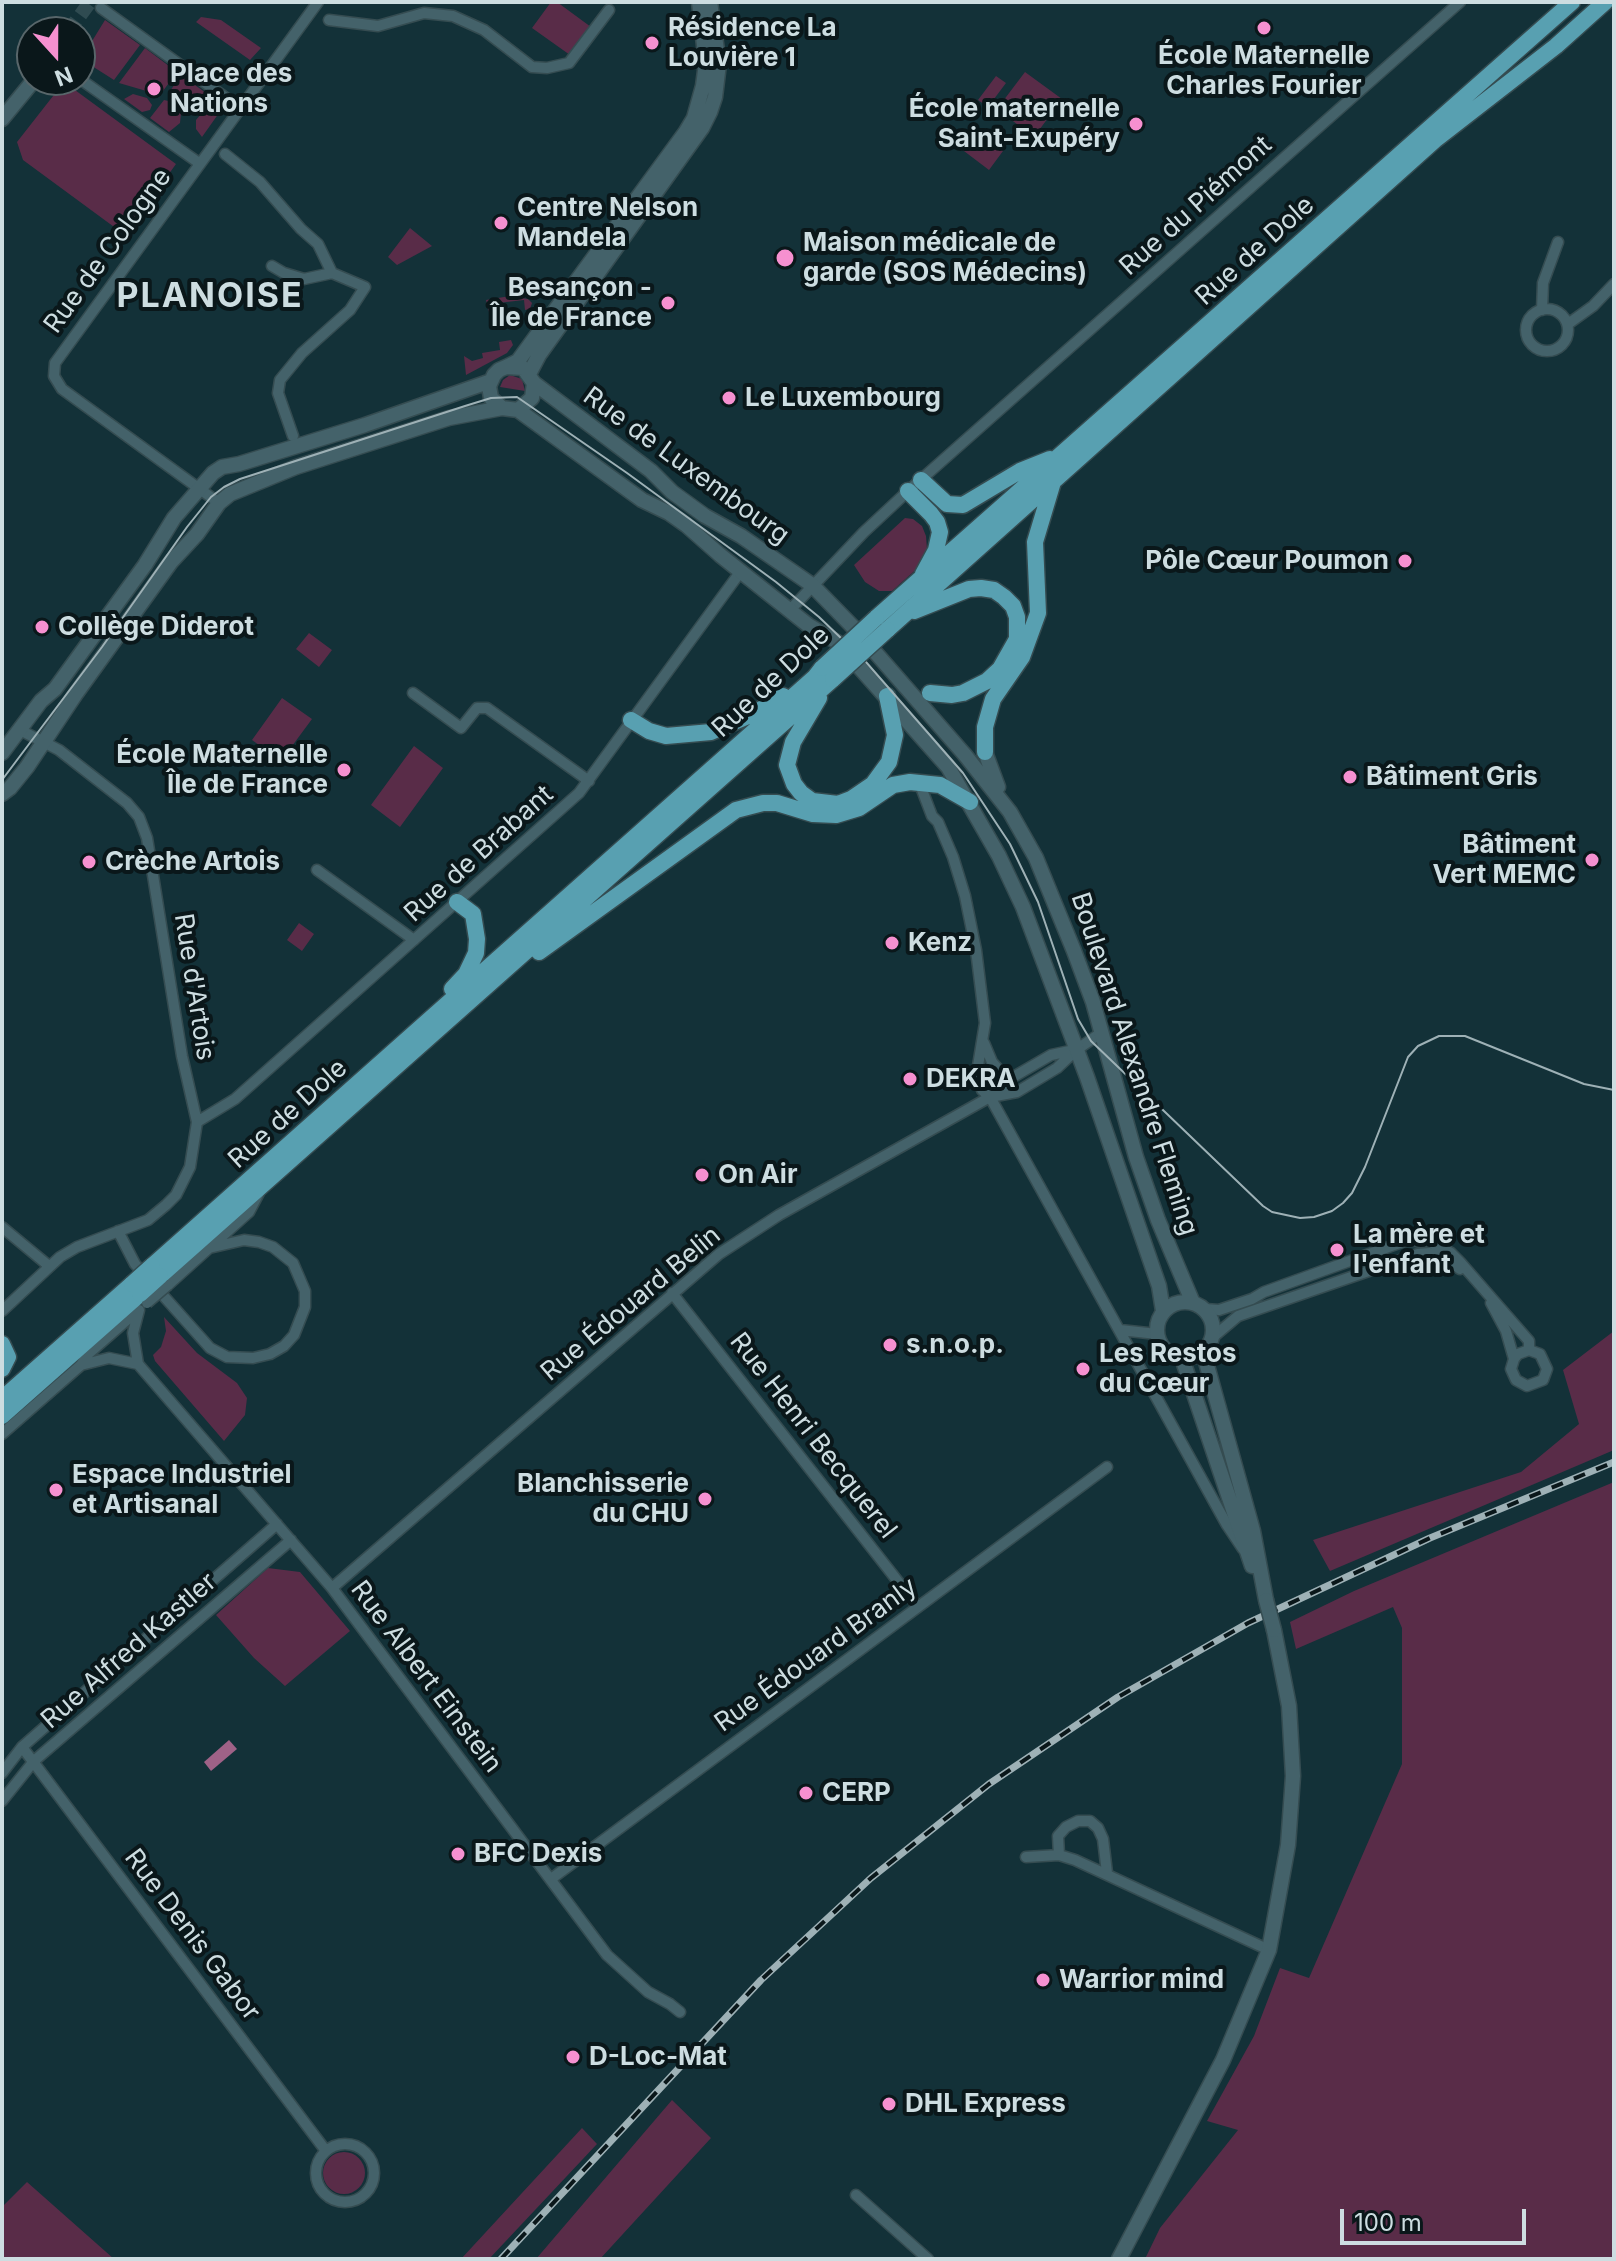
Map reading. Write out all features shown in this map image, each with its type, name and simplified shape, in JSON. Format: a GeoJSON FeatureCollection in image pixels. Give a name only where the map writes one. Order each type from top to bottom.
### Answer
{"type":"FeatureCollection","features":[{"type":"Feature","properties":{"kind":"main road","name":"Rue de Dole"},"geometry":{"type":"LineString","coordinates":[[160,1276],[469,1002],[881,624],[918,583],[1572,2]]}},
{"type":"Feature","properties":{"kind":"main road","name":"Rue de Dole"},"geometry":{"type":"LineString","coordinates":[[881,624],[901,616],[1435,140],[1556,46],[1599,7]]}},
{"type":"Feature","properties":{"kind":"main road"},"geometry":{"type":"LineString","coordinates":[[921,480],[947,504],[963,505],[1020,471],[1063,454]]}},
{"type":"Feature","properties":{"kind":"main road"},"geometry":{"type":"LineString","coordinates":[[985,752],[985,727],[993,699],[1029,644],[1038,613],[1035,542],[1054,479]]}},
{"type":"Feature","properties":{"kind":"main road"},"geometry":{"type":"LineString","coordinates":[[908,491],[931,514],[940,532],[936,550],[918,583]]}},
{"type":"Feature","properties":{"kind":"main road"},"geometry":{"type":"LineString","coordinates":[[901,616],[952,595],[981,588],[994,590],[1013,606],[1017,617],[1017,639],[1011,654],[993,675],[963,693],[930,693]]}},
{"type":"Feature","properties":{"kind":"main road"},"geometry":{"type":"LineString","coordinates":[[631,720],[649,731],[666,736],[711,732],[824,677]]}},
{"type":"Feature","properties":{"kind":"main road"},"geometry":{"type":"LineString","coordinates":[[824,677],[793,742],[787,765],[794,784],[812,801],[838,804],[863,792],[889,762],[895,735],[887,696]]}},
{"type":"Feature","properties":{"kind":"main road","name":"Rue de Dole"},"geometry":{"type":"LineString","coordinates":[[2,1416],[139,1298],[402,1045],[824,677]]}},
{"type":"Feature","properties":{"kind":"main road"},"geometry":{"type":"LineString","coordinates":[[469,1002],[736,810],[751,805],[777,803],[823,816],[836,815],[859,808],[893,785],[919,782],[947,787],[970,802]]}},
{"type":"Feature","properties":{"kind":"main road"},"geometry":{"type":"LineString","coordinates":[[402,1045],[466,974],[476,953],[473,914],[457,902]]}},
{"type":"Feature","properties":{"kind":"main road","name":"Rue de Dole"},"geometry":{"type":"LineString","coordinates":[[2,1399],[139,1298]]}},
{"type":"Feature","properties":{"kind":"main road"},"geometry":{"type":"LineString","coordinates":[[2,1344],[8,1357],[2,1369]]}},
{"type":"Feature","properties":{"kind":"street","name":"Rue de Cologne"},"geometry":{"type":"LineString","coordinates":[[219,503],[62,389],[54,376],[55,363],[318,2]]}},
{"type":"Feature","properties":{"kind":"street"},"geometry":{"type":"LineString","coordinates":[[502,408],[491,398],[494,375],[518,361],[694,118],[706,63],[699,2]]}},
{"type":"Feature","properties":{"kind":"street"},"geometry":{"type":"LineString","coordinates":[[2,794],[45,743],[75,695],[171,562],[197,534],[219,503],[230,494],[296,467],[449,418],[502,408],[518,410],[532,398],[532,378],[539,355],[702,128],[710,112],[719,64],[710,2]]}},
{"type":"Feature","properties":{"kind":"street","name":"Rue du Piémont"},"geometry":{"type":"LineString","coordinates":[[790,610],[908,491],[1460,2]]}},
{"type":"Feature","properties":{"kind":"street"},"geometry":{"type":"LineString","coordinates":[[101,8],[243,105]]}},
{"type":"Feature","properties":{"kind":"street"},"geometry":{"type":"LineString","coordinates":[[329,20],[378,26],[424,13],[453,16],[484,30],[532,67],[547,68],[569,63],[609,10]]}},
{"type":"Feature","properties":{"kind":"street"},"geometry":{"type":"LineString","coordinates":[[96,90],[199,163]]}},
{"type":"Feature","properties":{"kind":"street"},"geometry":{"type":"LineString","coordinates":[[2,119],[22,96]]}},
{"type":"Feature","properties":{"kind":"street"},"geometry":{"type":"LineString","coordinates":[[225,154],[260,182],[318,244],[332,273],[347,282],[365,287],[350,310],[302,353],[280,380],[278,393],[293,436]]}},
{"type":"Feature","properties":{"kind":"street"},"geometry":{"type":"LineString","coordinates":[[1542,310],[1543,283],[1558,242]]}},
{"type":"Feature","properties":{"kind":"street"},"geometry":{"type":"LineString","coordinates":[[272,266],[304,279],[332,273]]}},
{"type":"Feature","properties":{"kind":"street"},"geometry":{"type":"LineString","coordinates":[[1568,324],[1593,306],[1614,284]]}},
{"type":"Feature","properties":{"kind":"street"},"geometry":{"type":"LineString","coordinates":[[1542,310],[1555,310],[1568,324],[1567,338],[1552,350],[1538,349],[1529,339],[1527,326],[1533,315],[1542,310]]}},
{"type":"Feature","properties":{"kind":"street"},"geometry":{"type":"LineString","coordinates":[[506,367],[514,366],[532,378]]}},
{"type":"Feature","properties":{"kind":"street","name":"Rue de Luxembourg"},"geometry":{"type":"LineString","coordinates":[[532,378],[651,471],[672,492],[812,585]]}},
{"type":"Feature","properties":{"kind":"street"},"geometry":{"type":"LineString","coordinates":[[2,753],[74,664],[197,488],[222,467],[365,425],[491,381]]}},
{"type":"Feature","properties":{"kind":"street","name":"Rue de Luxembourg"},"geometry":{"type":"LineString","coordinates":[[518,410],[642,500],[669,513],[790,610]]}},
{"type":"Feature","properties":{"kind":"street","name":"Rue de Brabant"},"geometry":{"type":"LineString","coordinates":[[197,1122],[235,1099],[567,806],[589,781],[741,571]]}},
{"type":"Feature","properties":{"kind":"street","name":"Boulevard Alexandre Fleming"},"geometry":{"type":"LineString","coordinates":[[812,585],[854,628],[976,768],[1010,812],[1036,858],[1055,898],[1093,1002],[1136,1157],[1158,1220],[1199,1306]]}},
{"type":"Feature","properties":{"kind":"street","name":"Boulevard Alexandre Fleming"},"geometry":{"type":"LineString","coordinates":[[790,610],[837,642],[941,758],[970,802],[1023,907],[1159,1286],[1163,1311]]}},
{"type":"Feature","properties":{"kind":"street"},"geometry":{"type":"LineString","coordinates":[[906,689],[930,693]]}},
{"type":"Feature","properties":{"kind":"street"},"geometry":{"type":"LineString","coordinates":[[413,693],[461,728],[477,708],[487,708],[589,781]]}},
{"type":"Feature","properties":{"kind":"street","name":"Rue d'Artois"},"geometry":{"type":"LineString","coordinates":[[20,730],[59,750],[127,803],[145,830],[182,1056],[197,1122]]}},
{"type":"Feature","properties":{"kind":"street"},"geometry":{"type":"LineString","coordinates":[[985,752],[1010,812]]}},
{"type":"Feature","properties":{"kind":"street"},"geometry":{"type":"LineString","coordinates":[[919,782],[932,816],[938,822],[965,896],[983,1001],[983,1041],[977,1072],[982,1090],[990,1097],[1227,1525],[1249,1559]]}},
{"type":"Feature","properties":{"kind":"street"},"geometry":{"type":"LineString","coordinates":[[317,870],[414,940]]}},
{"type":"Feature","properties":{"kind":"street","name":"Rue Édouard Belin"},"geometry":{"type":"LineString","coordinates":[[332,1588],[482,1462],[672,1293],[745,1236],[990,1097],[1017,1092],[1057,1068],[1101,1033]]}},
{"type":"Feature","properties":{"kind":"street"},"geometry":{"type":"LineString","coordinates":[[983,1041],[992,1062],[1008,1080]]}},
{"type":"Feature","properties":{"kind":"street"},"geometry":{"type":"LineString","coordinates":[[990,1097],[1008,1080],[1051,1055],[1076,1050]]}},
{"type":"Feature","properties":{"kind":"street"},"geometry":{"type":"LineString","coordinates":[[2,1311],[49,1266],[77,1247],[148,1220],[176,1195],[193,1156],[197,1122]]}},
{"type":"Feature","properties":{"kind":"street","name":"Rue de Dole"},"geometry":{"type":"LineString","coordinates":[[2,1434],[81,1365],[160,1276],[209,1248],[249,1212],[264,1184]]}},
{"type":"Feature","properties":{"kind":"street"},"geometry":{"type":"LineString","coordinates":[[2,1227],[49,1266]]}},
{"type":"Feature","properties":{"kind":"street"},"geometry":{"type":"LineString","coordinates":[[118,1231],[135,1264],[210,1348],[227,1357],[253,1358],[270,1354],[284,1346],[294,1335],[305,1307],[305,1291],[293,1263],[273,1247],[259,1242],[244,1240],[209,1248]]}},
{"type":"Feature","properties":{"kind":"street"},"geometry":{"type":"LineString","coordinates":[[1466,1271],[1443,1256],[1418,1254],[1238,1316],[1201,1353],[1182,1358],[1166,1350],[1157,1334],[1163,1311],[1177,1303],[1219,1310],[1405,1241],[1429,1241],[1451,1253],[1529,1341],[1529,1350]]}},
{"type":"Feature","properties":{"kind":"street"},"geometry":{"type":"LineString","coordinates":[[1358,1274],[1366,1255]]}},
{"type":"Feature","properties":{"kind":"street","name":"Rue Henri Becquerel"},"geometry":{"type":"LineString","coordinates":[[672,1293],[918,1607]]}},
{"type":"Feature","properties":{"kind":"street"},"geometry":{"type":"LineString","coordinates":[[81,1365],[109,1358],[138,1364],[133,1333],[139,1298]]}},
{"type":"Feature","properties":{"kind":"street"},"geometry":{"type":"LineString","coordinates":[[1489,1298],[1506,1331],[1514,1359]]}},
{"type":"Feature","properties":{"kind":"street"},"geometry":{"type":"LineString","coordinates":[[1119,2259],[1223,2060],[1269,1950],[1288,1845],[1293,1776],[1289,1706],[1253,1531],[1206,1362],[1213,1323],[1199,1306]]}},
{"type":"Feature","properties":{"kind":"street"},"geometry":{"type":"LineString","coordinates":[[1120,1330],[1157,1334]]}},
{"type":"Feature","properties":{"kind":"street"},"geometry":{"type":"LineString","coordinates":[[1529,1350],[1540,1354],[1547,1363],[1546,1375],[1538,1384],[1527,1386],[1516,1380],[1511,1369],[1514,1359],[1529,1350]]}},
{"type":"Feature","properties":{"kind":"street"},"geometry":{"type":"LineString","coordinates":[[1182,1358],[1249,1559],[1266,1600]]}},
{"type":"Feature","properties":{"kind":"street","name":"Rue Albert Einstein"},"geometry":{"type":"LineString","coordinates":[[138,1364],[332,1588],[607,1955],[648,1992],[680,2012]]}},
{"type":"Feature","properties":{"kind":"street","name":"Rue Édouard Branly"},"geometry":{"type":"LineString","coordinates":[[551,1879],[1107,1467]]}},
{"type":"Feature","properties":{"kind":"street","name":"Rue Alfred Kastler"},"geometry":{"type":"LineString","coordinates":[[2,1773],[22,1747],[277,1524]]}},
{"type":"Feature","properties":{"kind":"street","name":"Rue Alfred Kastler"},"geometry":{"type":"LineString","coordinates":[[2,1801],[34,1761],[291,1540]]}},
{"type":"Feature","properties":{"kind":"street","name":"Rue Denis Gabor"},"geometry":{"type":"LineString","coordinates":[[22,1747],[326,2151]]}},
{"type":"Feature","properties":{"kind":"street"},"geometry":{"type":"LineString","coordinates":[[1059,1855],[1058,1836],[1066,1827],[1078,1821],[1090,1821],[1103,1839],[1107,1873]]}},
{"type":"Feature","properties":{"kind":"street"},"geometry":{"type":"LineString","coordinates":[[1026,1857],[1059,1855],[1107,1873],[1269,1950]]}},
{"type":"Feature","properties":{"kind":"street"},"geometry":{"type":"LineString","coordinates":[[340,2144],[349,2144],[365,2152],[374,2168],[373,2178],[363,2195],[355,2200],[335,2200],[320,2188],[316,2168],[326,2151],[340,2144]]}},
{"type":"Feature","properties":{"kind":"street"},"geometry":{"type":"LineString","coordinates":[[856,2195],[928,2259]]}},
{"type":"Feature","properties":{"kind":"shaded area"},"geometry":{"type":"Polygon","coordinates":[[[551,2],[557,2],[591,27],[570,55],[532,28],[551,2]]]}},
{"type":"Feature","properties":{"kind":"shaded area"},"geometry":{"type":"Polygon","coordinates":[[[201,17],[221,20],[261,48],[250,60],[196,22],[201,17]]]}},
{"type":"Feature","properties":{"kind":"shaded area"},"geometry":{"type":"Polygon","coordinates":[[[105,20],[140,45],[114,80],[96,69],[96,35],[105,20]]]}},
{"type":"Feature","properties":{"kind":"shaded area"},"geometry":{"type":"Polygon","coordinates":[[[145,48],[177,72],[160,95],[119,83],[145,48]]]}},
{"type":"Feature","properties":{"kind":"shaded area"},"geometry":{"type":"Polygon","coordinates":[[[1025,72],[1062,99],[1034,137],[997,109],[1025,72]]]}},
{"type":"Feature","properties":{"kind":"shaded area"},"geometry":{"type":"Polygon","coordinates":[[[181,75],[213,98],[209,104],[188,104],[168,94],[181,75]]]}},
{"type":"Feature","properties":{"kind":"shaded area"},"geometry":{"type":"Polygon","coordinates":[[[996,76],[1006,83],[988,107],[978,100],[996,76]]]}},
{"type":"Feature","properties":{"kind":"shaded area"},"geometry":{"type":"Polygon","coordinates":[[[133,94],[147,98],[152,105],[150,110],[142,112],[124,99],[133,94]]]}},
{"type":"Feature","properties":{"kind":"shaded area"},"geometry":{"type":"Polygon","coordinates":[[[53,96],[83,96],[176,164],[125,235],[23,160],[17,142],[53,96]]]}},
{"type":"Feature","properties":{"kind":"shaded area"},"geometry":{"type":"Polygon","coordinates":[[[164,100],[173,102],[181,113],[180,123],[169,132],[150,118],[164,100]]]}},
{"type":"Feature","properties":{"kind":"shaded area"},"geometry":{"type":"Polygon","coordinates":[[[211,110],[219,113],[202,137],[196,129],[196,120],[202,113],[211,110]]]}},
{"type":"Feature","properties":{"kind":"shaded area"},"geometry":{"type":"Polygon","coordinates":[[[974,130],[1003,151],[989,170],[960,148],[974,130]]]}},
{"type":"Feature","properties":{"kind":"shaded area"},"geometry":{"type":"Polygon","coordinates":[[[410,228],[432,246],[397,265],[388,257],[410,228]]]}},
{"type":"Feature","properties":{"kind":"shaded area"},"geometry":{"type":"Polygon","coordinates":[[[510,296],[528,299],[532,303],[530,309],[525,310],[524,300],[498,303],[500,315],[490,316],[486,300],[510,296]]]}},
{"type":"Feature","properties":{"kind":"shaded area"},"geometry":{"type":"Polygon","coordinates":[[[511,340],[513,345],[507,353],[466,375],[464,356],[472,361],[483,358],[482,353],[500,350],[499,342],[511,340]]]}},
{"type":"Feature","properties":{"kind":"shaded area"},"geometry":{"type":"Polygon","coordinates":[[[510,375],[522,379],[525,391],[500,387],[510,375]]]}},
{"type":"Feature","properties":{"kind":"shaded area"},"geometry":{"type":"Polygon","coordinates":[[[905,518],[913,519],[922,526],[927,549],[920,566],[892,591],[879,591],[865,582],[854,565],[905,518]]]}},
{"type":"Feature","properties":{"kind":"shaded area"},"geometry":{"type":"Polygon","coordinates":[[[309,633],[332,650],[319,667],[296,649],[309,633]]]}},
{"type":"Feature","properties":{"kind":"shaded area"},"geometry":{"type":"Polygon","coordinates":[[[282,698],[312,719],[281,761],[252,740],[282,698]]]}},
{"type":"Feature","properties":{"kind":"shaded area"},"geometry":{"type":"Polygon","coordinates":[[[414,746],[443,768],[400,827],[371,805],[414,746]]]}},
{"type":"Feature","properties":{"kind":"shaded area"},"geometry":{"type":"Polygon","coordinates":[[[299,923],[314,934],[302,951],[287,940],[299,923]]]}},
{"type":"Feature","properties":{"kind":"shaded area"},"geometry":{"type":"Polygon","coordinates":[[[164,1317],[197,1353],[237,1383],[247,1398],[245,1415],[224,1441],[155,1361],[153,1355],[161,1347],[166,1331],[164,1317]]]}},
{"type":"Feature","properties":{"kind":"shaded area"},"geometry":{"type":"Polygon","coordinates":[[[1614,1331],[1614,1450],[1330,1571],[1313,1540],[1521,1472],[1579,1424],[1563,1370],[1614,1331]]]}},
{"type":"Feature","properties":{"kind":"shaded area"},"geometry":{"type":"Polygon","coordinates":[[[1614,1482],[1614,2259],[1145,2259],[1160,2228],[1238,2130],[1207,2121],[1254,2036],[1280,1968],[1309,1978],[1402,1764],[1402,1628],[1393,1607],[1296,1649],[1290,1622],[1354,1591],[1614,1482]]]}},
{"type":"Feature","properties":{"kind":"shaded area"},"geometry":{"type":"Polygon","coordinates":[[[268,1568],[300,1572],[350,1631],[285,1686],[254,1658],[216,1615],[268,1568]]]}},
{"type":"Feature","properties":{"kind":"shaded area"},"geometry":{"type":"Polygon","coordinates":[[[229,1740],[237,1749],[211,1771],[204,1762],[229,1740]]]}},
{"type":"Feature","properties":{"kind":"shaded area"},"geometry":{"type":"Polygon","coordinates":[[[672,2100],[711,2138],[600,2259],[536,2259],[672,2100]]]}},
{"type":"Feature","properties":{"kind":"shaded area"},"geometry":{"type":"Polygon","coordinates":[[[582,2128],[597,2144],[489,2259],[461,2259],[582,2128]]]}},
{"type":"Feature","properties":{"kind":"shaded area"},"geometry":{"type":"Polygon","coordinates":[[[344,2152],[359,2158],[365,2173],[359,2188],[344,2194],[329,2188],[323,2173],[329,2158],[344,2152]]]}},
{"type":"Feature","properties":{"kind":"shaded area"},"geometry":{"type":"Polygon","coordinates":[[[27,2182],[114,2259],[2,2259],[2,2207],[27,2182]]]}},
{"type":"Feature","properties":{"kind":"tunnel"},"geometry":{"type":"LineString","coordinates":[[80,16],[90,2]]}},
{"type":"Feature","properties":{"kind":"tram line"},"geometry":{"type":"LineString","coordinates":[[2,780],[187,527],[211,497],[224,487],[240,479],[491,398],[517,397],[776,582],[819,617],[866,662],[963,773],[1010,844],[1038,902],[1078,1019],[1091,1041],[1272,1212],[1300,1218],[1314,1217],[1332,1211],[1343,1203],[1352,1193],[1365,1167],[1408,1057],[1418,1046],[1439,1036],[1465,1036],[1584,1084],[1614,1090]]}},
{"type":"Feature","properties":{"kind":"railway"},"geometry":{"type":"LineString","coordinates":[[501,2259],[761,1980],[871,1878],[989,1784],[1118,1697],[1248,1623],[1430,1538],[1614,1462]]}},
{"type":"Feature","properties":{"kind":"place","name":"École Maternelle Charles Fourier"},"geometry":{"type":"Point","coordinates":[1264,28]}},
{"type":"Feature","properties":{"kind":"place","name":"Résidence La Louvière 1"},"geometry":{"type":"Point","coordinates":[652,43]}},
{"type":"Feature","properties":{"kind":"place","name":"Place des Nations"},"geometry":{"type":"Point","coordinates":[154,89]}},
{"type":"Feature","properties":{"kind":"place","name":"École maternelle Saint-Exupéry"},"geometry":{"type":"Point","coordinates":[1136,124]}},
{"type":"Feature","properties":{"kind":"place","name":"Centre Nelson Mandela"},"geometry":{"type":"Point","coordinates":[501,223]}},
{"type":"Feature","properties":{"kind":"place","name":"Maison médicale de garde (SOS Médecins)"},"geometry":{"type":"Point","coordinates":[785,258]}},
{"type":"Feature","properties":{"kind":"place","name":"Besançon - Île de France"},"geometry":{"type":"Point","coordinates":[668,303]}},
{"type":"Feature","properties":{"kind":"place","name":"Le Luxembourg"},"geometry":{"type":"Point","coordinates":[729,398]}},
{"type":"Feature","properties":{"kind":"place","name":"Pôle Cœur Poumon"},"geometry":{"type":"Point","coordinates":[1405,561]}},
{"type":"Feature","properties":{"kind":"place","name":"Collège Diderot"},"geometry":{"type":"Point","coordinates":[42,627]}},
{"type":"Feature","properties":{"kind":"place","name":"École Maternelle Île de France"},"geometry":{"type":"Point","coordinates":[344,770]}},
{"type":"Feature","properties":{"kind":"place","name":"Bâtiment Gris"},"geometry":{"type":"Point","coordinates":[1350,777]}},
{"type":"Feature","properties":{"kind":"place","name":"Bâtiment Vert MEMC"},"geometry":{"type":"Point","coordinates":[1592,860]}},
{"type":"Feature","properties":{"kind":"place","name":"Crèche Artois"},"geometry":{"type":"Point","coordinates":[89,862]}},
{"type":"Feature","properties":{"kind":"place","name":"Kenz"},"geometry":{"type":"Point","coordinates":[892,943]}},
{"type":"Feature","properties":{"kind":"place","name":"DEKRA"},"geometry":{"type":"Point","coordinates":[910,1079]}},
{"type":"Feature","properties":{"kind":"place","name":"On Air"},"geometry":{"type":"Point","coordinates":[702,1175]}},
{"type":"Feature","properties":{"kind":"place","name":"La mère et l'enfant"},"geometry":{"type":"Point","coordinates":[1337,1250]}},
{"type":"Feature","properties":{"kind":"place","name":"s.n.o.p."},"geometry":{"type":"Point","coordinates":[890,1345]}},
{"type":"Feature","properties":{"kind":"place","name":"Les Restos du Cœur"},"geometry":{"type":"Point","coordinates":[1083,1369]}},
{"type":"Feature","properties":{"kind":"place","name":"Espace Industriel et Artisanal"},"geometry":{"type":"Point","coordinates":[56,1490]}},
{"type":"Feature","properties":{"kind":"place","name":"Blanchisserie du CHU"},"geometry":{"type":"Point","coordinates":[705,1499]}},
{"type":"Feature","properties":{"kind":"place","name":"CERP"},"geometry":{"type":"Point","coordinates":[806,1793]}},
{"type":"Feature","properties":{"kind":"place","name":"BFC Dexis"},"geometry":{"type":"Point","coordinates":[458,1854]}},
{"type":"Feature","properties":{"kind":"place","name":"Warrior mind"},"geometry":{"type":"Point","coordinates":[1043,1980]}},
{"type":"Feature","properties":{"kind":"place","name":"D-Loc-Mat"},"geometry":{"type":"Point","coordinates":[573,2057]}},
{"type":"Feature","properties":{"kind":"place","name":"DHL Express"},"geometry":{"type":"Point","coordinates":[889,2104]}},
{"type":"Feature","properties":{"kind":"district","name":"PLANOISE"},"geometry":{"type":"Point","coordinates":[210,297]}}]}
